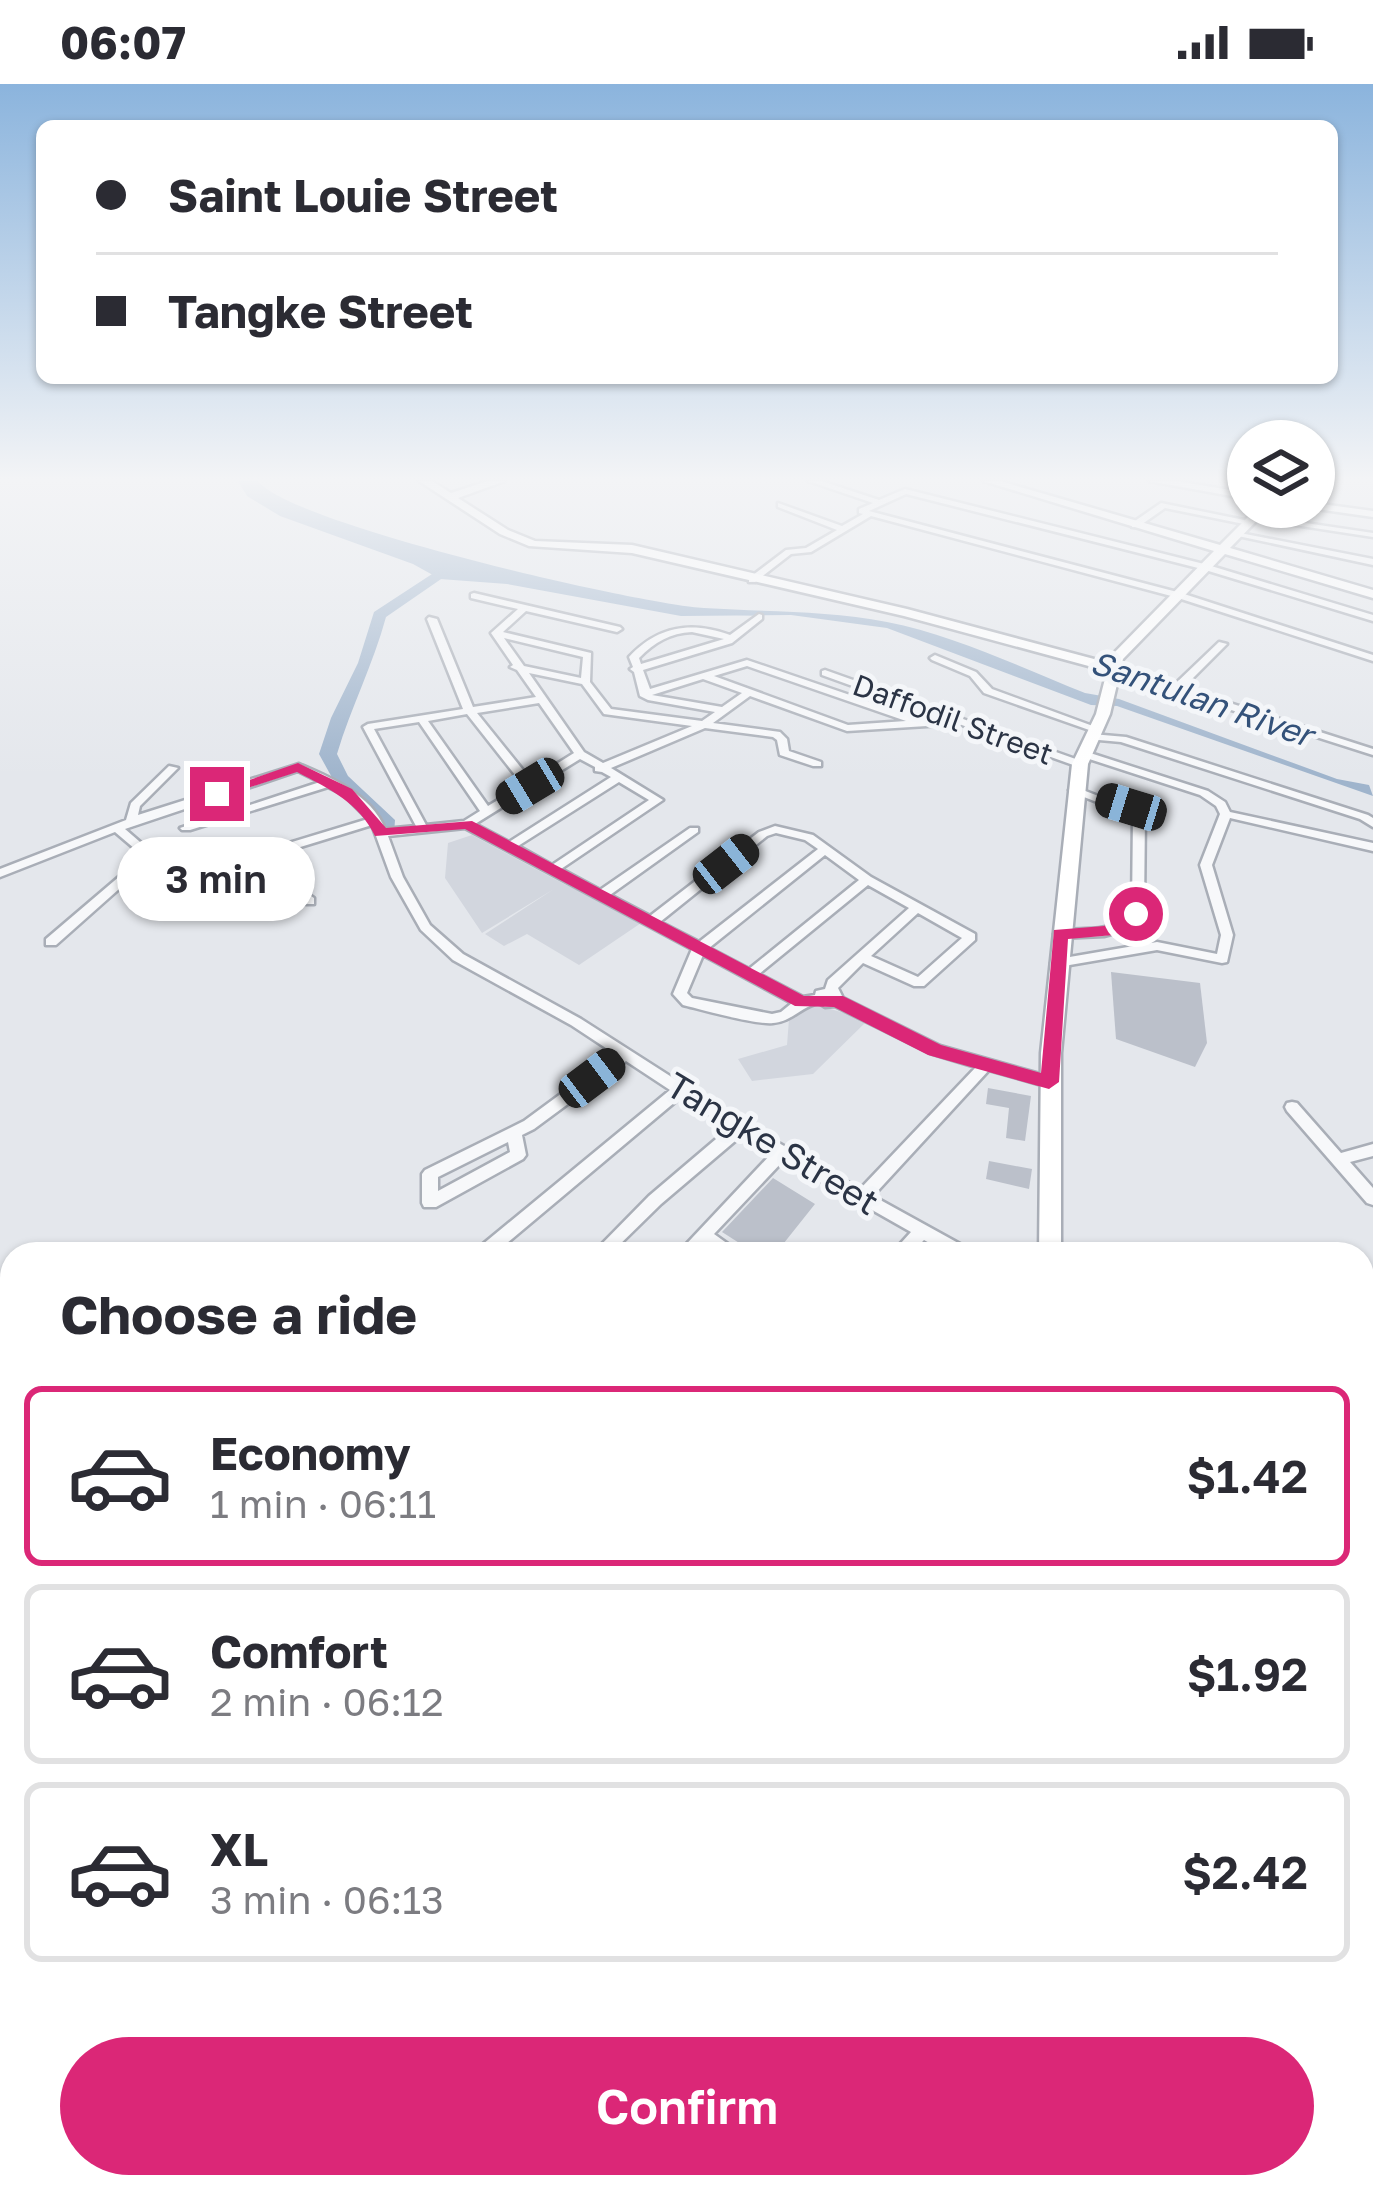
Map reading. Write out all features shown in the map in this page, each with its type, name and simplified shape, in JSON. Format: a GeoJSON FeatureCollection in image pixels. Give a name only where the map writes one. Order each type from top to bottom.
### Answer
{"type":"FeatureCollection","features":[{"type":"Feature","properties":{"kind":"main road"},"geometry":{"type":"LineString","coordinates":[[752,580],[908,613],[1114,669]]}},
{"type":"Feature","properties":{"kind":"main road"},"geometry":{"type":"LineString","coordinates":[[1050,1242],[1049,1082],[1076,790],[1111,690],[1117,658],[1193,580]]}},
{"type":"Feature","properties":{"kind":"main road"},"geometry":{"type":"LineString","coordinates":[[1323,580],[1373,594]]}},
{"type":"Feature","properties":{"kind":"street"},"geometry":{"type":"LineString","coordinates":[[1119,580],[1373,658]]}},
{"type":"Feature","properties":{"kind":"street"},"geometry":{"type":"LineString","coordinates":[[1247,580],[1373,618]]}},
{"type":"Feature","properties":{"kind":"street"},"geometry":{"type":"LineString","coordinates":[[474,596],[617,629]]}},
{"type":"Feature","properties":{"kind":"street"},"geometry":{"type":"LineString","coordinates":[[496,633],[521,610]]}},
{"type":"Feature","properties":{"kind":"street"},"geometry":{"type":"LineString","coordinates":[[635,669],[732,639],[759,616]]}},
{"type":"Feature","properties":{"kind":"street"},"geometry":{"type":"LineString","coordinates":[[432,620],[469,710],[530,786]]}},
{"type":"Feature","properties":{"kind":"street"},"geometry":{"type":"LineString","coordinates":[[644,694],[635,669],[636,652],[675,628],[702,628],[732,639]]}},
{"type":"Feature","properties":{"kind":"street"},"geometry":{"type":"LineString","coordinates":[[496,633],[515,667],[580,754],[598,769],[657,800],[552,870]]}},
{"type":"Feature","properties":{"kind":"street"},"geometry":{"type":"LineString","coordinates":[[496,633],[588,655],[585,682]]}},
{"type":"Feature","properties":{"kind":"street"},"geometry":{"type":"LineString","coordinates":[[1174,691],[1222,644]]}},
{"type":"Feature","properties":{"kind":"street"},"geometry":{"type":"LineString","coordinates":[[935,658],[973,674],[988,691],[1204,793],[1221,804],[1226,814],[1206,865],[1227,935],[1222,959],[1157,946],[1058,963]]}},
{"type":"Feature","properties":{"kind":"street"},"geometry":{"type":"LineString","coordinates":[[644,694],[747,663],[921,723]]}},
{"type":"Feature","properties":{"kind":"street"},"geometry":{"type":"LineString","coordinates":[[515,667],[585,682],[608,712],[776,734],[784,753],[817,764]]}},
{"type":"Feature","properties":{"kind":"street"},"geometry":{"type":"LineString","coordinates":[[1114,669],[1373,752]]}},
{"type":"Feature","properties":{"kind":"street","name":"Daffodil Street"},"geometry":{"type":"LineString","coordinates":[[825,673],[964,721],[1091,740]]}},
{"type":"Feature","properties":{"kind":"street"},"geometry":{"type":"LineString","coordinates":[[701,675],[847,728],[964,721]]}},
{"type":"Feature","properties":{"kind":"street"},"geometry":{"type":"LineString","coordinates":[[644,694],[722,710]]}},
{"type":"Feature","properties":{"kind":"street"},"geometry":{"type":"LineString","coordinates":[[598,769],[703,725],[747,694]]}},
{"type":"Feature","properties":{"kind":"street"},"geometry":{"type":"LineString","coordinates":[[423,829],[367,730],[539,700]]}},
{"type":"Feature","properties":{"kind":"street"},"geometry":{"type":"LineString","coordinates":[[421,718],[486,812]]}},
{"type":"Feature","properties":{"kind":"street"},"geometry":{"type":"LineString","coordinates":[[1091,740],[1122,739],[1373,824]]}},
{"type":"Feature","properties":{"kind":"street"},"geometry":{"type":"LineString","coordinates":[[227,866],[378,827],[467,824],[580,754]]}},
{"type":"Feature","properties":{"kind":"street"},"geometry":{"type":"LineString","coordinates":[[0,873],[124,825],[298,767],[332,782]]}},
{"type":"Feature","properties":{"kind":"street"},"geometry":{"type":"LineString","coordinates":[[124,825],[135,806],[173,769]]}},
{"type":"Feature","properties":{"kind":"street"},"geometry":{"type":"LineString","coordinates":[[509,847],[617,778]]}},
{"type":"Feature","properties":{"kind":"street"},"geometry":{"type":"LineString","coordinates":[[186,828],[332,782]]}},
{"type":"Feature","properties":{"kind":"street","name":"Tangke Street"},"geometry":{"type":"LineString","coordinates":[[332,782],[378,827],[397,877],[437,940],[740,1128],[942,1242]]}},
{"type":"Feature","properties":{"kind":"street"},"geometry":{"type":"LineString","coordinates":[[1060,934],[1116,929],[1134,918],[1138,909],[1139,814],[1076,790]]}},
{"type":"Feature","properties":{"kind":"street"},"geometry":{"type":"LineString","coordinates":[[1226,814],[1372,847]]}},
{"type":"Feature","properties":{"kind":"street"},"geometry":{"type":"LineString","coordinates":[[467,824],[801,1002]]}},
{"type":"Feature","properties":{"kind":"street"},"geometry":{"type":"LineString","coordinates":[[50,942],[140,865],[141,848],[124,825]]}},
{"type":"Feature","properties":{"kind":"street"},"geometry":{"type":"LineString","coordinates":[[650,923],[775,829],[808,837],[867,880],[967,933],[970,941],[919,983],[862,957]]}},
{"type":"Feature","properties":{"kind":"street"},"geometry":{"type":"LineString","coordinates":[[600,896],[694,830]]}},
{"type":"Feature","properties":{"kind":"street"},"geometry":{"type":"LineString","coordinates":[[824,850],[699,950],[680,994],[688,1002],[772,1019],[786,1016],[801,1002],[830,996],[934,1050],[1049,1082]]}},
{"type":"Feature","properties":{"kind":"street"},"geometry":{"type":"LineString","coordinates":[[249,859],[310,901]]}},
{"type":"Feature","properties":{"kind":"street"},"geometry":{"type":"LineString","coordinates":[[749,976],[867,880]]}},
{"type":"Feature","properties":{"kind":"street"},"geometry":{"type":"LineString","coordinates":[[830,996],[833,983],[916,908]]}},
{"type":"Feature","properties":{"kind":"street"},"geometry":{"type":"LineString","coordinates":[[514,1133],[518,1155],[433,1203],[428,1179],[433,1172],[514,1133],[624,1055]]}},
{"type":"Feature","properties":{"kind":"street"},"geometry":{"type":"LineString","coordinates":[[862,1196],[986,1065]]}},
{"type":"Feature","properties":{"kind":"street"},"geometry":{"type":"LineString","coordinates":[[497,1242],[680,1090]]}},
{"type":"Feature","properties":{"kind":"street"},"geometry":{"type":"LineString","coordinates":[[1292,1106],[1373,1199]]}},
{"type":"Feature","properties":{"kind":"street"},"geometry":{"type":"LineString","coordinates":[[612,1242],[740,1128]]}},
{"type":"Feature","properties":{"kind":"street"},"geometry":{"type":"LineString","coordinates":[[1340,1159],[1373,1150]]}},
{"type":"Feature","properties":{"kind":"street"},"geometry":{"type":"LineString","coordinates":[[696,1242],[782,1153]]}},
{"type":"Feature","properties":{"kind":"street"},"geometry":{"type":"LineString","coordinates":[[912,1242],[923,1231]]}},
{"type":"Feature","properties":{"kind":"street"},"geometry":{"type":"LineString","coordinates":[[703,1235],[713,1242]]}},
{"type":"Feature","properties":{"kind":"shaded area"},"geometry":{"type":"Polygon","coordinates":[[[472,835],[644,921],[579,965],[527,934],[504,946],[485,934],[554,889],[482,933],[445,878],[448,843],[472,835]]]}},
{"type":"Feature","properties":{"kind":"shaded area"},"geometry":{"type":"Polygon","coordinates":[[[817,1005],[868,1020],[813,1074],[752,1081],[738,1059],[787,1045],[789,1019],[817,1005]]]}},
{"type":"Feature","properties":{"kind":"water"},"geometry":{"type":"Polygon","coordinates":[[[448,580],[553,580],[704,608],[887,622],[937,635],[1085,693],[1119,699],[1337,779],[1369,785],[1373,796],[1117,706],[1091,705],[887,628],[791,615],[681,616],[507,584],[448,580]]]}},
{"type":"Feature","properties":{"kind":"building"},"geometry":{"type":"Polygon","coordinates":[[[1111,972],[1200,983],[1207,1043],[1195,1067],[1116,1039],[1111,972]]]}},
{"type":"Feature","properties":{"kind":"building"},"geometry":{"type":"Polygon","coordinates":[[[988,1088],[1031,1096],[1025,1141],[1006,1138],[1009,1108],[986,1104],[988,1088]]]}},
{"type":"Feature","properties":{"kind":"building"},"geometry":{"type":"Polygon","coordinates":[[[989,1161],[1032,1169],[1029,1189],[986,1179],[989,1161]]]}},
{"type":"Feature","properties":{"kind":"building"},"geometry":{"type":"Polygon","coordinates":[[[773,1178],[815,1204],[785,1242],[738,1242],[722,1232],[773,1178]]]}},
{"type":"Feature","properties":{"kind":"waterway"},"geometry":{"type":"LineString","coordinates":[[387,830],[386,820],[341,779],[328,754],[339,718],[366,663],[379,615],[431,580]]}},
{"type":"Feature","properties":{"kind":"route"},"geometry":{"type":"LineString","coordinates":[[217,794],[298,767],[347,792],[376,820],[381,833],[467,824],[801,1002],[837,1000],[934,1050],[1049,1082],[1060,934],[1108,931],[1124,926],[1136,914]]}},
{"type":"Feature","properties":{"kind":"water label","name":"Santulan River"},"geometry":{"type":"Point","coordinates":[1202,698]}}]}
